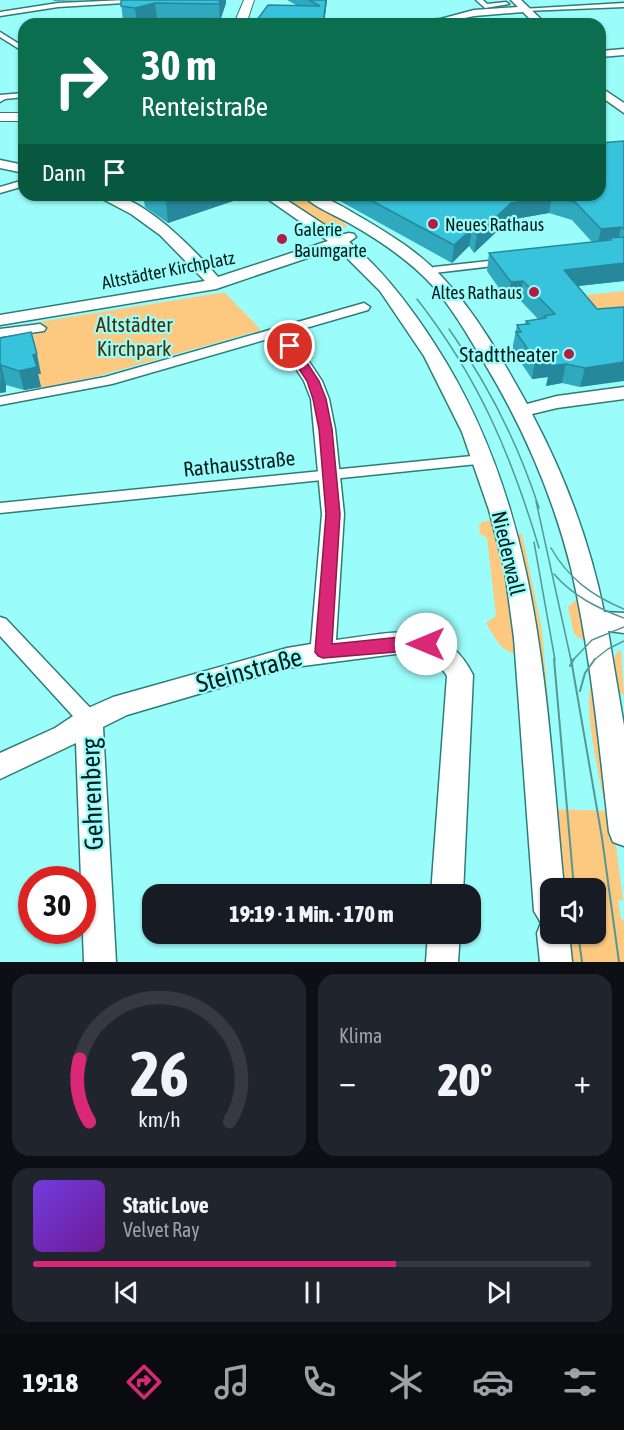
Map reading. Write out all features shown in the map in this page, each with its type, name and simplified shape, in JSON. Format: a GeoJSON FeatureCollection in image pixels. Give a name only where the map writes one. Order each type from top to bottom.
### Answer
{"type":"FeatureCollection","features":[{"type":"Feature","properties":{"kind":"street"},"geometry":{"type":"LineString","coordinates":[[0,14],[103,1],[171,0]]}},
{"type":"Feature","properties":{"kind":"street"},"geometry":{"type":"LineString","coordinates":[[242,18],[249,0]]}},
{"type":"Feature","properties":{"kind":"street"},"geometry":{"type":"LineString","coordinates":[[479,0],[485,6],[506,4]]}},
{"type":"Feature","properties":{"kind":"street"},"geometry":{"type":"LineString","coordinates":[[516,0],[534,18]]}},
{"type":"Feature","properties":{"kind":"street"},"geometry":{"type":"LineString","coordinates":[[450,18],[474,12],[624,5]]}},
{"type":"Feature","properties":{"kind":"street"},"geometry":{"type":"LineString","coordinates":[[591,6],[602,14]]}},
{"type":"Feature","properties":{"kind":"street"},"geometry":{"type":"LineString","coordinates":[[0,34],[18,46]]}},
{"type":"Feature","properties":{"kind":"street"},"geometry":{"type":"LineString","coordinates":[[606,54],[624,52]]}},
{"type":"Feature","properties":{"kind":"street"},"geometry":{"type":"LineString","coordinates":[[14,57],[18,56]]}},
{"type":"Feature","properties":{"kind":"street"},"geometry":{"type":"LineString","coordinates":[[606,95],[624,109]]}},
{"type":"Feature","properties":{"kind":"street"},"geometry":{"type":"LineString","coordinates":[[2,110],[2,97],[18,96]]}},
{"type":"Feature","properties":{"kind":"street"},"geometry":{"type":"LineString","coordinates":[[2,110],[18,109]]}},
{"type":"Feature","properties":{"kind":"street"},"geometry":{"type":"LineString","coordinates":[[2,110],[18,115]]}},
{"type":"Feature","properties":{"kind":"street"},"geometry":{"type":"LineString","coordinates":[[0,165],[18,168]]}},
{"type":"Feature","properties":{"kind":"street"},"geometry":{"type":"LineString","coordinates":[[0,190],[18,185]]}},
{"type":"Feature","properties":{"kind":"street"},"geometry":{"type":"LineString","coordinates":[[115,201],[154,223],[192,255],[216,284]]}},
{"type":"Feature","properties":{"kind":"street","name":"Niederwall"},"geometry":{"type":"LineString","coordinates":[[279,201],[311,220],[340,242],[375,277],[415,330],[457,403],[482,460],[508,539],[518,583],[531,674],[547,878]]}},
{"type":"Feature","properties":{"kind":"street"},"geometry":{"type":"LineString","coordinates":[[321,201],[399,247],[446,291],[496,366],[521,411],[551,474],[582,568],[593,620],[624,832]]}},
{"type":"Feature","properties":{"kind":"street"},"geometry":{"type":"LineString","coordinates":[[340,242],[369,228]]}},
{"type":"Feature","properties":{"kind":"street","name":"Altstädter Kirchplatz"},"geometry":{"type":"LineString","coordinates":[[0,320],[216,284],[340,242]]}},
{"type":"Feature","properties":{"kind":"street"},"geometry":{"type":"LineString","coordinates":[[434,270],[516,261]]}},
{"type":"Feature","properties":{"kind":"street"},"geometry":{"type":"LineString","coordinates":[[0,417],[3,401],[280,335],[364,307]]}},
{"type":"Feature","properties":{"kind":"street"},"geometry":{"type":"LineString","coordinates":[[0,333],[40,328]]}},
{"type":"Feature","properties":{"kind":"street"},"geometry":{"type":"LineString","coordinates":[[280,335],[313,381],[320,399],[333,514],[323,652]]}},
{"type":"Feature","properties":{"kind":"street"},"geometry":{"type":"LineString","coordinates":[[521,411],[557,402],[624,393]]}},
{"type":"Feature","properties":{"kind":"street","name":"Rathausstraße"},"geometry":{"type":"LineString","coordinates":[[0,508],[482,460]]}},
{"type":"Feature","properties":{"kind":"street"},"geometry":{"type":"LineString","coordinates":[[593,620],[624,623]]}},
{"type":"Feature","properties":{"kind":"street","name":"Gehrenberg"},"geometry":{"type":"LineString","coordinates":[[0,624],[89,720],[100,962]]}},
{"type":"Feature","properties":{"kind":"street","name":"Steinstraße"},"geometry":{"type":"LineString","coordinates":[[0,766],[65,736],[89,720],[122,705],[287,658],[411,642],[426,644],[448,656],[460,675],[448,884]]}},
{"type":"Feature","properties":{"kind":"street"},"geometry":{"type":"LineString","coordinates":[[442,962],[443,944]]}},
{"type":"Feature","properties":{"kind":"street"},"geometry":{"type":"LineString","coordinates":[[554,944],[556,962]]}},
{"type":"Feature","properties":{"kind":"green space"},"geometry":{"type":"Polygon","coordinates":[[[284,201],[312,201],[341,218],[347,227],[332,231],[284,201]]]}},
{"type":"Feature","properties":{"kind":"green space"},"geometry":{"type":"Polygon","coordinates":[[[624,291],[624,313],[597,313],[585,298],[587,295],[624,291]]]}},
{"type":"Feature","properties":{"kind":"green space","name":"Altstädter Kirchpark"},"geometry":{"type":"Polygon","coordinates":[[[225,293],[261,330],[98,376],[35,389],[41,384],[31,376],[31,336],[40,328],[39,322],[225,293]]]}},
{"type":"Feature","properties":{"kind":"green space"},"geometry":{"type":"Polygon","coordinates":[[[505,507],[511,507],[518,534],[522,534],[542,630],[557,809],[606,811],[590,721],[590,687],[594,674],[623,900],[618,900],[621,919],[624,920],[624,962],[563,962],[561,944],[606,944],[606,878],[554,878],[505,507]]]}},
{"type":"Feature","properties":{"kind":"green space"},"geometry":{"type":"Polygon","coordinates":[[[493,520],[514,625],[517,653],[507,651],[502,647],[486,623],[496,616],[487,538],[480,534],[479,525],[482,522],[493,520]]]}},
{"type":"Feature","properties":{"kind":"green space"},"geometry":{"type":"Polygon","coordinates":[[[577,599],[583,604],[589,634],[582,640],[574,634],[568,607],[577,599]]]}},
{"type":"Feature","properties":{"kind":"green space"},"geometry":{"type":"Polygon","coordinates":[[[621,650],[624,695],[618,692],[613,661],[617,652],[621,650]]]}},
{"type":"Feature","properties":{"kind":"building"},"geometry":{"type":"Polygon","coordinates":[[[121,0],[220,0],[219,4],[155,3],[135,8],[121,6],[121,0]]]}},
{"type":"Feature","properties":{"kind":"building"},"geometry":{"type":"Polygon","coordinates":[[[309,0],[326,0],[324,18],[258,18],[268,5],[320,6],[309,0]]]}},
{"type":"Feature","properties":{"kind":"building"},"geometry":{"type":"Polygon","coordinates":[[[624,141],[624,229],[621,227],[601,229],[575,202],[571,201],[606,201],[606,142],[624,141]]]}},
{"type":"Feature","properties":{"kind":"building"},"geometry":{"type":"Polygon","coordinates":[[[372,201],[523,201],[511,203],[477,235],[472,229],[454,245],[372,201]]]}},
{"type":"Feature","properties":{"kind":"building"},"geometry":{"type":"Polygon","coordinates":[[[624,237],[624,263],[564,270],[597,309],[624,307],[624,362],[585,368],[566,364],[550,366],[553,358],[535,360],[516,332],[521,332],[517,325],[529,324],[526,321],[555,314],[523,281],[511,282],[489,253],[624,237]]]}},
{"type":"Feature","properties":{"kind":"building"},"geometry":{"type":"Polygon","coordinates":[[[31,332],[37,354],[33,355],[37,367],[19,371],[1,365],[0,373],[0,338],[31,332]]]}},
{"type":"Feature","properties":{"kind":"tunnel"},"geometry":{"type":"LineString","coordinates":[[282,337],[290,346]]}},
{"type":"Feature","properties":{"kind":"tram line"},"geometry":{"type":"LineString","coordinates":[[417,299],[439,328],[475,387],[517,480],[539,548]]}},
{"type":"Feature","properties":{"kind":"tram line"},"geometry":{"type":"LineString","coordinates":[[449,329],[477,371],[501,415],[522,460],[539,508]]}},
{"type":"Feature","properties":{"kind":"tram line"},"geometry":{"type":"LineString","coordinates":[[536,501],[571,660]]}},
{"type":"Feature","properties":{"kind":"tram line"},"geometry":{"type":"LineString","coordinates":[[534,542],[555,660]]}},
{"type":"Feature","properties":{"kind":"tram line"},"geometry":{"type":"LineString","coordinates":[[551,548],[565,568],[582,585],[601,598],[624,609]]}},
{"type":"Feature","properties":{"kind":"tram line"},"geometry":{"type":"LineString","coordinates":[[554,574],[569,589],[586,600],[624,618]]}},
{"type":"Feature","properties":{"kind":"tram line"},"geometry":{"type":"LineString","coordinates":[[573,660],[592,640],[624,627]]}},
{"type":"Feature","properties":{"kind":"tram line"},"geometry":{"type":"LineString","coordinates":[[595,659],[624,641]]}},
{"type":"Feature","properties":{"kind":"tram line"},"geometry":{"type":"LineString","coordinates":[[554,659],[573,878]]}},
{"type":"Feature","properties":{"kind":"tram line"},"geometry":{"type":"LineString","coordinates":[[571,659],[572,663]]}},
{"type":"Feature","properties":{"kind":"tram line"},"geometry":{"type":"LineString","coordinates":[[572,663],[574,659]]}},
{"type":"Feature","properties":{"kind":"tram line"},"geometry":{"type":"LineString","coordinates":[[580,691],[585,673],[595,659]]}},
{"type":"Feature","properties":{"kind":"tram line"},"geometry":{"type":"LineString","coordinates":[[572,663],[602,838],[619,962]]}},
{"type":"Feature","properties":{"kind":"tram line"},"geometry":{"type":"LineString","coordinates":[[580,944],[582,962]]}},
{"type":"Feature","properties":{"kind":"place","name":"Neues Rathaus"},"geometry":{"type":"Point","coordinates":[433,224]}},
{"type":"Feature","properties":{"kind":"place","name":"Galerie Baumgarte"},"geometry":{"type":"Point","coordinates":[282,239]}},
{"type":"Feature","properties":{"kind":"place","name":"Altes Rathaus"},"geometry":{"type":"Point","coordinates":[534,292]}},
{"type":"Feature","properties":{"kind":"place","name":"Stadttheater"},"geometry":{"type":"Point","coordinates":[569,354]}},
{"type":"Feature","properties":{"kind":"route"},"geometry":{"type":"LineString","coordinates":[[290,346],[313,381],[324,415],[333,514],[323,652],[411,642],[426,644]]}}]}
